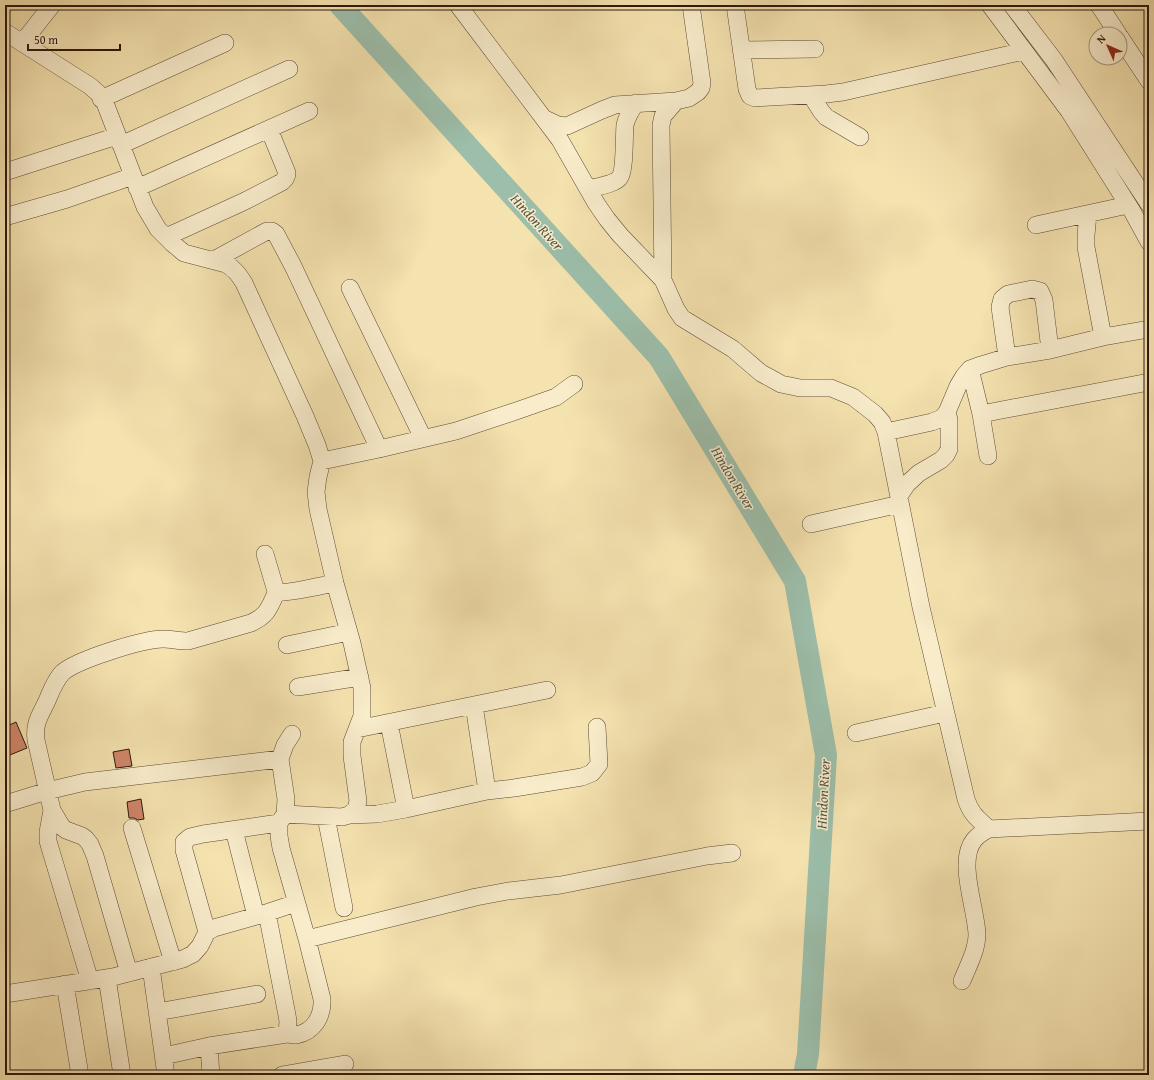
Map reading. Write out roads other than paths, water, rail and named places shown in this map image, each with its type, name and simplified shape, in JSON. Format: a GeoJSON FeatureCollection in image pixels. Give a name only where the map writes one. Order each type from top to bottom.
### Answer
{"type":"FeatureCollection","features":[{"type":"Feature","properties":{"kind":"street"},"geometry":{"type":"LineString","coordinates":[[22,42],[52,5]]}},
{"type":"Feature","properties":{"kind":"street"},"geometry":{"type":"LineString","coordinates":[[458,5],[560,140],[596,204],[620,235],[663,280],[676,309],[682,318],[733,349],[761,373],[781,384],[800,388],[830,388],[839,390],[853,397],[882,422],[886,432],[921,607],[966,799],[969,809],[974,816],[989,829]]}},
{"type":"Feature","properties":{"kind":"street"},"geometry":{"type":"LineString","coordinates":[[545,119],[558,125],[568,126],[614,105],[676,101],[689,98],[698,92],[702,83],[692,5]]}},
{"type":"Feature","properties":{"kind":"street"},"geometry":{"type":"LineString","coordinates":[[735,5],[747,89],[750,96],[755,98],[826,94],[858,89],[1024,51]]}},
{"type":"Feature","properties":{"kind":"street"},"geometry":{"type":"LineString","coordinates":[[990,5],[1069,111],[1128,205],[1149,242]]}},
{"type":"Feature","properties":{"kind":"street"},"geometry":{"type":"LineString","coordinates":[[1012,5],[1054,60],[1149,204]]}},
{"type":"Feature","properties":{"kind":"street"},"geometry":{"type":"LineString","coordinates":[[1099,5],[1113,26]]}},
{"type":"Feature","properties":{"kind":"street"},"geometry":{"type":"LineString","coordinates":[[5,32],[90,86],[98,93],[105,103],[145,207],[158,229],[184,253],[214,260],[232,268],[237,272],[244,283],[306,416],[322,461],[316,492],[318,509],[362,688],[362,716],[352,742],[352,756],[358,801],[356,809],[349,815]]}},
{"type":"Feature","properties":{"kind":"street"},"geometry":{"type":"LineString","coordinates":[[102,99],[225,43]]}},
{"type":"Feature","properties":{"kind":"street"},"geometry":{"type":"LineString","coordinates":[[741,50],[816,49]]}},
{"type":"Feature","properties":{"kind":"street"},"geometry":{"type":"LineString","coordinates":[[1128,49],[1149,80]]}},
{"type":"Feature","properties":{"kind":"street"},"geometry":{"type":"LineString","coordinates":[[5,172],[119,140],[289,70]]}},
{"type":"Feature","properties":{"kind":"street"},"geometry":{"type":"LineString","coordinates":[[812,95],[826,117],[860,137]]}},
{"type":"Feature","properties":{"kind":"street"},"geometry":{"type":"LineString","coordinates":[[663,280],[661,125],[663,116],[676,101]]}},
{"type":"Feature","properties":{"kind":"street"},"geometry":{"type":"LineString","coordinates":[[588,190],[614,182],[620,178],[626,118],[636,103]]}},
{"type":"Feature","properties":{"kind":"street"},"geometry":{"type":"LineString","coordinates":[[5,218],[67,199],[135,182],[269,129],[309,111]]}},
{"type":"Feature","properties":{"kind":"street"},"geometry":{"type":"LineString","coordinates":[[166,237],[243,202],[286,179],[287,173],[269,129]]}},
{"type":"Feature","properties":{"kind":"street"},"geometry":{"type":"LineString","coordinates":[[1036,225],[1128,205]]}},
{"type":"Feature","properties":{"kind":"street"},"geometry":{"type":"LineString","coordinates":[[1088,214],[1086,247],[1103,337]]}},
{"type":"Feature","properties":{"kind":"street"},"geometry":{"type":"LineString","coordinates":[[214,260],[267,231],[272,231],[276,234],[293,266],[379,449]]}},
{"type":"Feature","properties":{"kind":"street"},"geometry":{"type":"LineString","coordinates":[[350,288],[423,438]]}},
{"type":"Feature","properties":{"kind":"street"},"geometry":{"type":"LineString","coordinates":[[1007,357],[1000,306],[1002,299],[1008,294],[1032,289],[1040,291],[1044,300],[1050,350]]}},
{"type":"Feature","properties":{"kind":"street"},"geometry":{"type":"LineString","coordinates":[[886,432],[932,422],[942,418],[947,412],[964,376],[970,370],[981,365],[1007,357],[1050,350],[1103,337],[1149,329]]}},
{"type":"Feature","properties":{"kind":"street"},"geometry":{"type":"LineString","coordinates":[[970,370],[981,414],[988,456]]}},
{"type":"Feature","properties":{"kind":"street"},"geometry":{"type":"LineString","coordinates":[[981,414],[1149,382]]}},
{"type":"Feature","properties":{"kind":"street"},"geometry":{"type":"LineString","coordinates":[[322,461],[456,431],[556,397],[574,384]]}},
{"type":"Feature","properties":{"kind":"street"},"geometry":{"type":"LineString","coordinates":[[900,500],[907,484],[919,473],[941,460],[949,450],[949,420],[947,412]]}},
{"type":"Feature","properties":{"kind":"street"},"geometry":{"type":"LineString","coordinates":[[811,524],[900,500]]}},
{"type":"Feature","properties":{"kind":"street"},"geometry":{"type":"LineString","coordinates":[[265,554],[277,591]]}},
{"type":"Feature","properties":{"kind":"street"},"geometry":{"type":"LineString","coordinates":[[277,591],[289,592],[335,583]]}},
{"type":"Feature","properties":{"kind":"street"},"geometry":{"type":"LineString","coordinates":[[129,973],[97,863],[90,844],[82,836],[62,827],[52,810],[36,740],[35,730],[37,722],[54,684],[63,672],[76,664],[141,642],[164,639],[188,641],[251,623],[264,616],[277,591]]}},
{"type":"Feature","properties":{"kind":"street"},"geometry":{"type":"LineString","coordinates":[[287,645],[349,632]]}},
{"type":"Feature","properties":{"kind":"street"},"geometry":{"type":"LineString","coordinates":[[298,687],[360,677]]}},
{"type":"Feature","properties":{"kind":"street"},"geometry":{"type":"LineString","coordinates":[[357,729],[547,690]]}},
{"type":"Feature","properties":{"kind":"street"},"geometry":{"type":"LineString","coordinates":[[474,705],[487,791]]}},
{"type":"Feature","properties":{"kind":"street"},"geometry":{"type":"LineString","coordinates":[[856,733],[945,713]]}},
{"type":"Feature","properties":{"kind":"street"},"geometry":{"type":"LineString","coordinates":[[389,723],[406,809]]}},
{"type":"Feature","properties":{"kind":"street"},"geometry":{"type":"LineString","coordinates":[[207,932],[184,850],[184,842],[190,838],[203,834],[234,830],[282,819],[377,814],[487,791],[582,778],[592,773],[598,764],[597,727]]}},
{"type":"Feature","properties":{"kind":"street"},"geometry":{"type":"LineString","coordinates":[[164,1056],[209,1046],[287,1034],[296,1035],[309,1030],[320,1014],[322,999],[279,836],[286,800],[280,759],[292,734]]}},
{"type":"Feature","properties":{"kind":"street"},"geometry":{"type":"LineString","coordinates":[[5,804],[47,791],[85,782],[280,759]]}},
{"type":"Feature","properties":{"kind":"street"},"geometry":{"type":"LineString","coordinates":[[52,810],[48,841],[90,981]]}},
{"type":"Feature","properties":{"kind":"street"},"geometry":{"type":"LineString","coordinates":[[326,816],[344,908]]}},
{"type":"Feature","properties":{"kind":"street"},"geometry":{"type":"LineString","coordinates":[[962,981],[974,950],[977,934],[967,867],[968,855],[973,841],[980,834],[989,829],[1149,821]]}},
{"type":"Feature","properties":{"kind":"street"},"geometry":{"type":"LineString","coordinates":[[132,828],[173,962]]}},
{"type":"Feature","properties":{"kind":"street"},"geometry":{"type":"LineString","coordinates":[[234,830],[262,914],[288,1015],[287,1034]]}},
{"type":"Feature","properties":{"kind":"street"},"geometry":{"type":"LineString","coordinates":[[307,939],[476,897],[508,891],[561,885],[707,856],[732,853]]}},
{"type":"Feature","properties":{"kind":"street"},"geometry":{"type":"LineString","coordinates":[[5,994],[107,978],[183,959],[193,954],[200,946],[207,932],[214,928],[296,903]]}},
{"type":"Feature","properties":{"kind":"street"},"geometry":{"type":"LineString","coordinates":[[151,967],[166,1075]]}},
{"type":"Feature","properties":{"kind":"street"},"geometry":{"type":"LineString","coordinates":[[107,978],[122,1075]]}},
{"type":"Feature","properties":{"kind":"street"},"geometry":{"type":"LineString","coordinates":[[65,984],[80,1075]]}},
{"type":"Feature","properties":{"kind":"street"},"geometry":{"type":"LineString","coordinates":[[157,1012],[257,994]]}},
{"type":"Feature","properties":{"kind":"street"},"geometry":{"type":"LineString","coordinates":[[209,1046],[211,1075]]}},
{"type":"Feature","properties":{"kind":"street"},"geometry":{"type":"LineString","coordinates":[[282,1075],[346,1064]]}},
{"type":"Feature","properties":{"kind":"waterway","name":"Hindon River"},"geometry":{"type":"LineString","coordinates":[[340,5],[659,357],[795,581],[826,755],[808,1054],[804,1075]]}}]}
